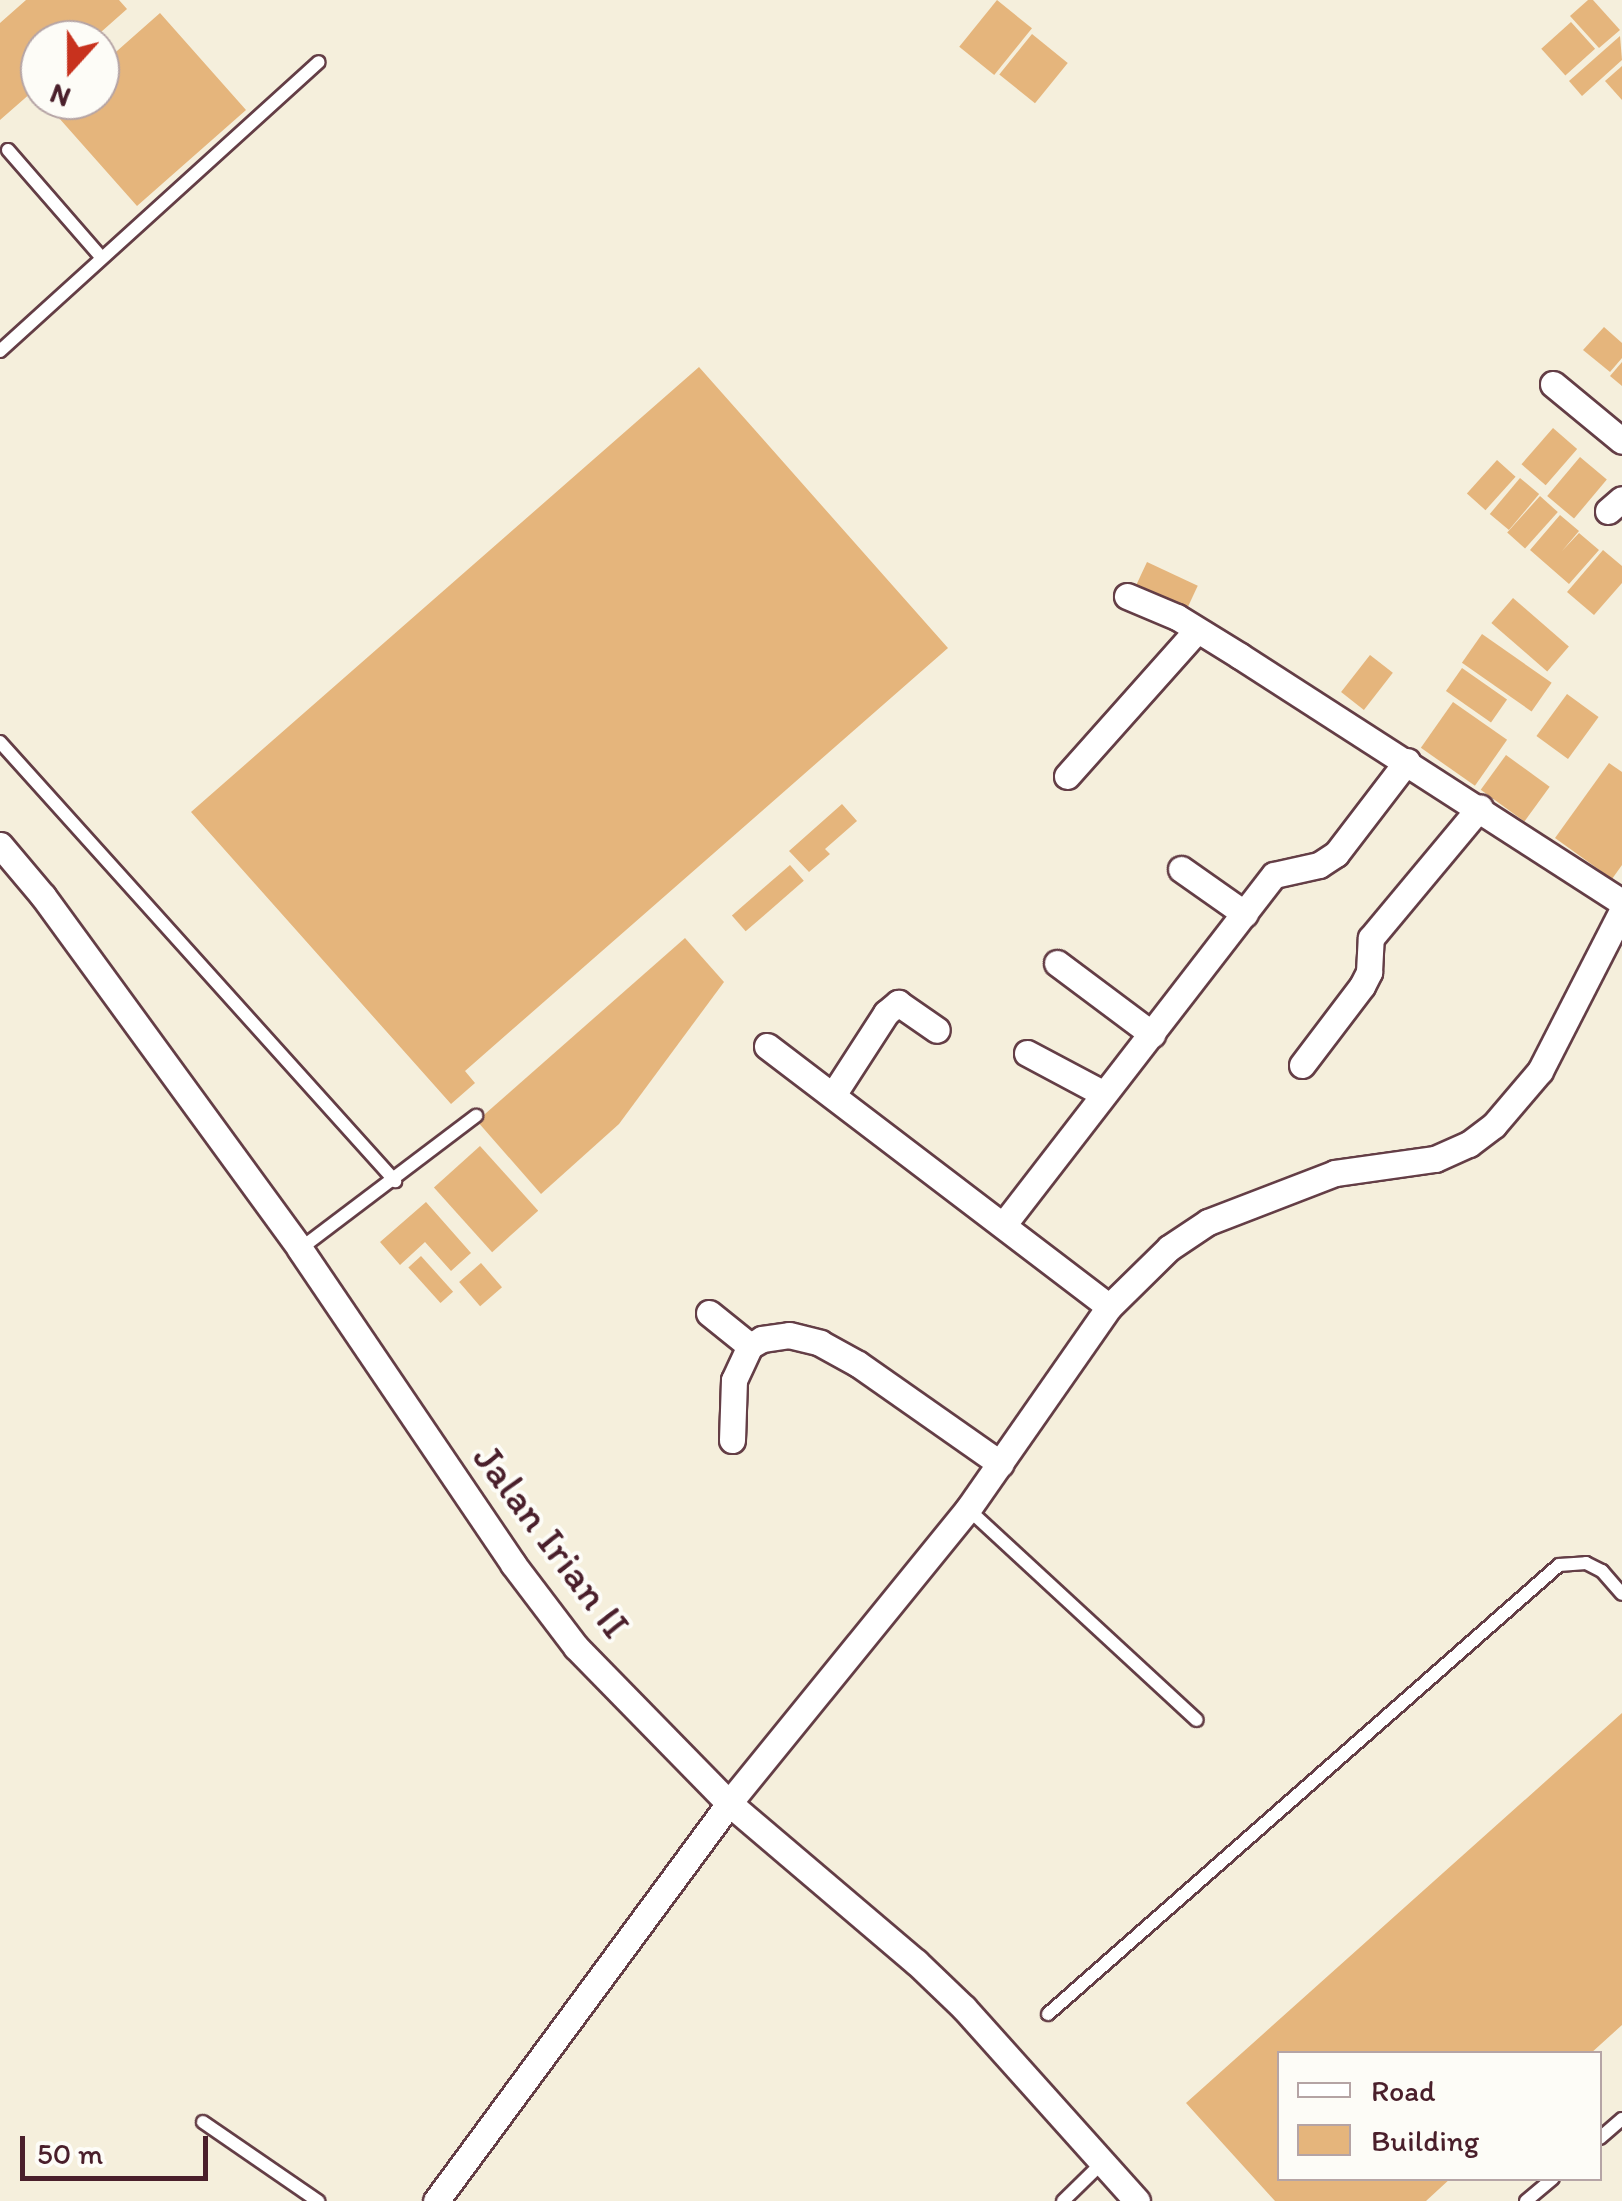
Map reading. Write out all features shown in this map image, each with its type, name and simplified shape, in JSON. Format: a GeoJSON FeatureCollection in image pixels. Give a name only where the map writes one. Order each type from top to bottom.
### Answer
{"type":"FeatureCollection","features":[{"type":"Feature","properties":{"kind":"street"},"geometry":{"type":"LineString","coordinates":[[1552,384],[1622,441]]}},
{"type":"Feature","properties":{"kind":"street"},"geometry":{"type":"LineString","coordinates":[[1127,596],[1197,630],[1480,806],[1622,902]]}},
{"type":"Feature","properties":{"kind":"street"},"geometry":{"type":"LineString","coordinates":[[1067,776],[1197,630]]}},
{"type":"Feature","properties":{"kind":"street"},"geometry":{"type":"LineString","coordinates":[[1004,1224],[1274,876],[1319,865],[1336,854],[1407,760]]}},
{"type":"Feature","properties":{"kind":"street"},"geometry":{"type":"LineString","coordinates":[[1302,1065],[1362,986],[1368,972],[1370,938],[1480,806]]}},
{"type":"Feature","properties":{"kind":"street","name":"Jalan Irian II"},"geometry":{"type":"LineString","coordinates":[[0,845],[43,896],[300,1250],[513,1564],[576,1647],[729,1803],[916,1962],[964,2008],[1136,2201]]}},
{"type":"Feature","properties":{"kind":"street"},"geometry":{"type":"LineString","coordinates":[[1182,869],[1245,914]]}},
{"type":"Feature","properties":{"kind":"street"},"geometry":{"type":"LineString","coordinates":[[436,2201],[729,1803],[968,1509],[1109,1307],[1169,1248],[1208,1222],[1334,1173],[1436,1159],[1468,1144],[1494,1125],[1540,1071],[1622,911]]}},
{"type":"Feature","properties":{"kind":"street"},"geometry":{"type":"LineString","coordinates":[[1058,963],[1152,1034]]}},
{"type":"Feature","properties":{"kind":"street"},"geometry":{"type":"LineString","coordinates":[[833,1095],[886,1013],[898,1003],[937,1030]]}},
{"type":"Feature","properties":{"kind":"street"},"geometry":{"type":"LineString","coordinates":[[767,1046],[1109,1307]]}},
{"type":"Feature","properties":{"kind":"street"},"geometry":{"type":"LineString","coordinates":[[1027,1053],[1104,1094]]}},
{"type":"Feature","properties":{"kind":"street"},"geometry":{"type":"LineString","coordinates":[[710,1313],[750,1346]]}},
{"type":"Feature","properties":{"kind":"street"},"geometry":{"type":"LineString","coordinates":[[732,1440],[734,1380],[750,1346],[762,1338],[789,1335],[820,1344],[858,1364],[1001,1464]]}},
{"type":"Feature","properties":{"kind":"lane"},"geometry":{"type":"LineString","coordinates":[[0,351],[319,62]]}},
{"type":"Feature","properties":{"kind":"lane"},"geometry":{"type":"LineString","coordinates":[[8,150],[102,258]]}},
{"type":"Feature","properties":{"kind":"lane"},"geometry":{"type":"LineString","coordinates":[[0,742],[395,1181]]}},
{"type":"Feature","properties":{"kind":"lane"},"geometry":{"type":"LineString","coordinates":[[300,1250],[476,1116]]}},
{"type":"Feature","properties":{"kind":"lane"},"geometry":{"type":"LineString","coordinates":[[968,1509],[1197,1720]]}},
{"type":"Feature","properties":{"kind":"lane"},"geometry":{"type":"LineString","coordinates":[[1048,2014],[1559,1565],[1586,1563],[1602,1570],[1622,1594]]}},
{"type":"Feature","properties":{"kind":"lane"},"geometry":{"type":"LineString","coordinates":[[1602,2136],[1622,2119]]}},
{"type":"Feature","properties":{"kind":"lane"},"geometry":{"type":"LineString","coordinates":[[203,2122],[318,2201]]}},
{"type":"Feature","properties":{"kind":"lane"},"geometry":{"type":"LineString","coordinates":[[1062,2201],[1102,2163]]}},
{"type":"Feature","properties":{"kind":"lane"},"geometry":{"type":"LineString","coordinates":[[1526,2201],[1549,2181]]}},
{"type":"Feature","properties":{"kind":"building"},"geometry":{"type":"Polygon","coordinates":[[[26,0],[119,0],[127,9],[115,20],[20,20],[20,102],[0,120],[0,23],[26,0]]]}},
{"type":"Feature","properties":{"kind":"building"},"geometry":{"type":"Polygon","coordinates":[[[997,0],[1032,28],[994,75],[959,47],[997,0]]]}},
{"type":"Feature","properties":{"kind":"building"},"geometry":{"type":"Polygon","coordinates":[[[1593,0],[1620,30],[1599,48],[1570,16],[1593,0]]]}},
{"type":"Feature","properties":{"kind":"building"},"geometry":{"type":"Polygon","coordinates":[[[160,13],[246,110],[137,206],[61,120],[120,120],[120,48],[160,13]]]}},
{"type":"Feature","properties":{"kind":"building"},"geometry":{"type":"Polygon","coordinates":[[[1571,22],[1595,49],[1565,76],[1541,49],[1571,22]]]}},
{"type":"Feature","properties":{"kind":"building"},"geometry":{"type":"Polygon","coordinates":[[[1032,34],[1068,63],[1035,103],[999,74],[1032,34]]]}},
{"type":"Feature","properties":{"kind":"building"},"geometry":{"type":"Polygon","coordinates":[[[1620,36],[1622,60],[1582,96],[1569,81],[1620,36]]]}},
{"type":"Feature","properties":{"kind":"building"},"geometry":{"type":"Polygon","coordinates":[[[1622,66],[1622,100],[1605,81],[1622,66]]]}},
{"type":"Feature","properties":{"kind":"building"},"geometry":{"type":"Polygon","coordinates":[[[1604,327],[1622,343],[1622,358],[1610,372],[1583,350],[1604,327]]]}},
{"type":"Feature","properties":{"kind":"building"},"geometry":{"type":"Polygon","coordinates":[[[1622,362],[1622,386],[1610,376],[1622,362]]]}},
{"type":"Feature","properties":{"kind":"building"},"geometry":{"type":"Polygon","coordinates":[[[699,367],[948,648],[465,1071],[475,1083],[451,1104],[191,812],[699,367]]]}},
{"type":"Feature","properties":{"kind":"building"},"geometry":{"type":"Polygon","coordinates":[[[1553,428],[1577,449],[1546,485],[1522,464],[1553,428]]]}},
{"type":"Feature","properties":{"kind":"building"},"geometry":{"type":"Polygon","coordinates":[[[1580,457],[1607,479],[1574,519],[1547,496],[1580,457]]]}},
{"type":"Feature","properties":{"kind":"building"},"geometry":{"type":"Polygon","coordinates":[[[1497,460],[1516,477],[1485,510],[1467,493],[1497,460]]]}},
{"type":"Feature","properties":{"kind":"building"},"geometry":{"type":"Polygon","coordinates":[[[1520,478],[1539,494],[1509,530],[1490,514],[1520,478]]]}},
{"type":"Feature","properties":{"kind":"building"},"geometry":{"type":"Polygon","coordinates":[[[1540,496],[1558,512],[1525,548],[1507,532],[1540,496]]]}},
{"type":"Feature","properties":{"kind":"building"},"geometry":{"type":"Polygon","coordinates":[[[1560,515],[1579,531],[1562,551],[1579,533],[1599,550],[1569,584],[1530,550],[1560,515]]]}},
{"type":"Feature","properties":{"kind":"building"},"geometry":{"type":"Polygon","coordinates":[[[1603,550],[1622,566],[1622,583],[1594,615],[1567,592],[1603,550]]]}},
{"type":"Feature","properties":{"kind":"building"},"geometry":{"type":"Polygon","coordinates":[[[1147,562],[1198,586],[1184,615],[1133,591],[1147,562]]]}},
{"type":"Feature","properties":{"kind":"building"},"geometry":{"type":"Polygon","coordinates":[[[1513,598],[1569,647],[1547,671],[1491,623],[1513,598]]]}},
{"type":"Feature","properties":{"kind":"building"},"geometry":{"type":"Polygon","coordinates":[[[1482,634],[1552,683],[1532,711],[1462,663],[1482,634]]]}},
{"type":"Feature","properties":{"kind":"building"},"geometry":{"type":"Polygon","coordinates":[[[1370,655],[1393,673],[1364,710],[1341,692],[1370,655]]]}},
{"type":"Feature","properties":{"kind":"building"},"geometry":{"type":"Polygon","coordinates":[[[1462,668],[1507,700],[1491,722],[1446,691],[1462,668]]]}},
{"type":"Feature","properties":{"kind":"building"},"geometry":{"type":"Polygon","coordinates":[[[1567,694],[1599,717],[1568,759],[1536,736],[1567,694]]]}},
{"type":"Feature","properties":{"kind":"building"},"geometry":{"type":"Polygon","coordinates":[[[1453,702],[1507,740],[1475,786],[1421,748],[1453,702]]]}},
{"type":"Feature","properties":{"kind":"building"},"geometry":{"type":"Polygon","coordinates":[[[1506,755],[1550,787],[1524,822],[1481,790],[1506,755]]]}},
{"type":"Feature","properties":{"kind":"building"},"geometry":{"type":"Polygon","coordinates":[[[1609,763],[1622,772],[1622,865],[1612,879],[1555,838],[1609,763]]]}},
{"type":"Feature","properties":{"kind":"building"},"geometry":{"type":"Polygon","coordinates":[[[842,804],[857,821],[825,849],[830,854],[809,872],[789,851],[842,804]]]}},
{"type":"Feature","properties":{"kind":"building"},"geometry":{"type":"Polygon","coordinates":[[[790,865],[804,881],[746,931],[732,916],[790,865]]]}},
{"type":"Feature","properties":{"kind":"building"},"geometry":{"type":"Polygon","coordinates":[[[685,938],[724,982],[619,1124],[541,1194],[477,1121],[685,938]]]}},
{"type":"Feature","properties":{"kind":"building"},"geometry":{"type":"Polygon","coordinates":[[[480,1146],[538,1211],[492,1252],[434,1187],[480,1146]]]}},
{"type":"Feature","properties":{"kind":"building"},"geometry":{"type":"Polygon","coordinates":[[[426,1202],[471,1253],[451,1271],[425,1242],[400,1265],[380,1242],[426,1202]]]}},
{"type":"Feature","properties":{"kind":"building"},"geometry":{"type":"Polygon","coordinates":[[[421,1256],[453,1292],[440,1303],[408,1267],[421,1256]]]}},
{"type":"Feature","properties":{"kind":"building"},"geometry":{"type":"Polygon","coordinates":[[[481,1263],[502,1287],[480,1306],[459,1282],[481,1263]]]}},
{"type":"Feature","properties":{"kind":"building"},"geometry":{"type":"Polygon","coordinates":[[[1622,1713],[1622,2025],[1593,2051],[1277,2051],[1277,2181],[1448,2181],[1426,2201],[1275,2201],[1186,2103],[1622,1713]]]}}]}
